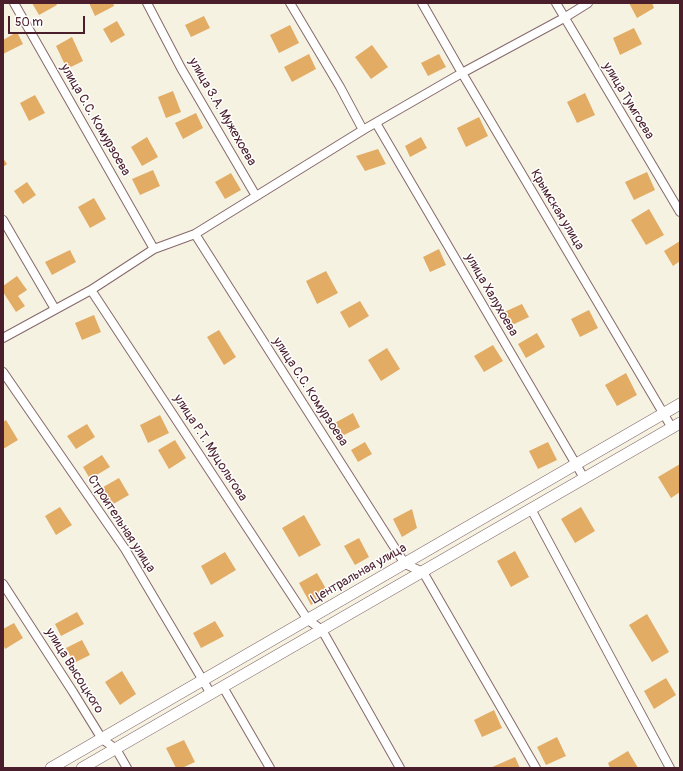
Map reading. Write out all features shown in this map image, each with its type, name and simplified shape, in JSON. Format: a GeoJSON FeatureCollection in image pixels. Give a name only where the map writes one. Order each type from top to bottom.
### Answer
{"type":"FeatureCollection","features":[{"type":"Feature","properties":{"kind":"street","name":"улица С.С. Комурзоева"},"geometry":{"type":"LineString","coordinates":[[14,3],[154,249]]}},
{"type":"Feature","properties":{"kind":"street","name":"улица З.А. Мужехоева"},"geometry":{"type":"LineString","coordinates":[[147,3],[181,68],[256,196]]}},
{"type":"Feature","properties":{"kind":"street"},"geometry":{"type":"LineString","coordinates":[[290,3],[340,87],[363,130]]}},
{"type":"Feature","properties":{"kind":"street","name":"Крымская улица"},"geometry":{"type":"LineString","coordinates":[[422,3],[663,414],[676,426]]}},
{"type":"Feature","properties":{"kind":"street","name":"улица Тумгоева"},"geometry":{"type":"LineString","coordinates":[[556,3],[680,212]]}},
{"type":"Feature","properties":{"kind":"street"},"geometry":{"type":"LineString","coordinates":[[3,338],[91,290],[154,249],[195,234],[363,130],[462,73],[564,18],[588,3]]}},
{"type":"Feature","properties":{"kind":"street","name":"улица Халухоева"},"geometry":{"type":"LineString","coordinates":[[376,123],[584,478]]}},
{"type":"Feature","properties":{"kind":"street"},"geometry":{"type":"LineString","coordinates":[[3,220],[55,309]]}},
{"type":"Feature","properties":{"kind":"street","name":"улица С.С. Комурзоева"},"geometry":{"type":"LineString","coordinates":[[195,234],[405,564]]}},
{"type":"Feature","properties":{"kind":"street","name":"улица Р.Т. Муцольгова"},"geometry":{"type":"LineString","coordinates":[[91,290],[308,620]]}},
{"type":"Feature","properties":{"kind":"street","name":"Строительная улица"},"geometry":{"type":"LineString","coordinates":[[3,372],[125,549],[211,694]]}},
{"type":"Feature","properties":{"kind":"street","name":"Центральная улица"},"geometry":{"type":"LineString","coordinates":[[51,768],[680,404]]}},
{"type":"Feature","properties":{"kind":"street"},"geometry":{"type":"LineString","coordinates":[[82,768],[676,426]]}},
{"type":"Feature","properties":{"kind":"street"},"geometry":{"type":"LineString","coordinates":[[531,509],[670,768]]}},
{"type":"Feature","properties":{"kind":"street"},"geometry":{"type":"LineString","coordinates":[[405,564],[423,572],[536,768]]}},
{"type":"Feature","properties":{"kind":"street","name":"улица Высоцкого"},"geometry":{"type":"LineString","coordinates":[[3,584],[102,739],[116,749],[127,768]]}},
{"type":"Feature","properties":{"kind":"street"},"geometry":{"type":"LineString","coordinates":[[308,620],[322,630],[400,768]]}},
{"type":"Feature","properties":{"kind":"street"},"geometry":{"type":"LineString","coordinates":[[223,687],[270,768]]}},
{"type":"Feature","properties":{"kind":"building"},"geometry":{"type":"Polygon","coordinates":[[[32,3],[56,3],[57,5],[39,15],[32,3]]]}},
{"type":"Feature","properties":{"kind":"building"},"geometry":{"type":"Polygon","coordinates":[[[89,3],[113,3],[114,6],[95,16],[89,3]]]}},
{"type":"Feature","properties":{"kind":"building"},"geometry":{"type":"Polygon","coordinates":[[[629,3],[652,3],[654,8],[637,18],[629,3]]]}},
{"type":"Feature","properties":{"kind":"building"},"geometry":{"type":"Polygon","coordinates":[[[204,16],[210,28],[191,37],[185,25],[204,16]]]}},
{"type":"Feature","properties":{"kind":"building"},"geometry":{"type":"Polygon","coordinates":[[[117,21],[125,35],[111,43],[103,29],[117,21]]]}},
{"type":"Feature","properties":{"kind":"building"},"geometry":{"type":"Polygon","coordinates":[[[290,25],[299,43],[279,53],[270,35],[290,25]]]}},
{"type":"Feature","properties":{"kind":"building"},"geometry":{"type":"Polygon","coordinates":[[[634,28],[642,44],[620,55],[613,38],[634,28]]]}},
{"type":"Feature","properties":{"kind":"building"},"geometry":{"type":"Polygon","coordinates":[[[17,32],[23,44],[3,54],[3,40],[17,32]]]}},
{"type":"Feature","properties":{"kind":"building"},"geometry":{"type":"Polygon","coordinates":[[[72,37],[83,61],[67,69],[56,46],[72,37]]]}},
{"type":"Feature","properties":{"kind":"building"},"geometry":{"type":"Polygon","coordinates":[[[372,45],[388,67],[371,79],[355,57],[372,45]]]}},
{"type":"Feature","properties":{"kind":"building"},"geometry":{"type":"Polygon","coordinates":[[[309,54],[316,69],[292,82],[284,67],[309,54]]]}},
{"type":"Feature","properties":{"kind":"building"},"geometry":{"type":"Polygon","coordinates":[[[439,54],[446,67],[428,76],[421,63],[439,54]]]}},
{"type":"Feature","properties":{"kind":"building"},"geometry":{"type":"Polygon","coordinates":[[[173,91],[181,112],[166,118],[158,97],[173,91]]]}},
{"type":"Feature","properties":{"kind":"building"},"geometry":{"type":"Polygon","coordinates":[[[585,93],[595,115],[577,123],[567,102],[585,93]]]}},
{"type":"Feature","properties":{"kind":"building"},"geometry":{"type":"Polygon","coordinates":[[[35,95],[45,113],[29,121],[20,103],[35,95]]]}},
{"type":"Feature","properties":{"kind":"building"},"geometry":{"type":"Polygon","coordinates":[[[196,113],[203,128],[183,139],[175,123],[196,113]]]}},
{"type":"Feature","properties":{"kind":"building"},"geometry":{"type":"Polygon","coordinates":[[[479,117],[488,136],[466,147],[457,128],[479,117]]]}},
{"type":"Feature","properties":{"kind":"building"},"geometry":{"type":"Polygon","coordinates":[[[147,137],[158,157],[142,166],[131,147],[147,137]]]}},
{"type":"Feature","properties":{"kind":"building"},"geometry":{"type":"Polygon","coordinates":[[[421,137],[427,148],[410,157],[405,146],[421,137]]]}},
{"type":"Feature","properties":{"kind":"building"},"geometry":{"type":"Polygon","coordinates":[[[378,149],[386,164],[365,171],[356,156],[378,149]]]}},
{"type":"Feature","properties":{"kind":"building"},"geometry":{"type":"Polygon","coordinates":[[[3,158],[7,164],[3,167],[3,158]]]}},
{"type":"Feature","properties":{"kind":"building"},"geometry":{"type":"Polygon","coordinates":[[[153,170],[160,186],[140,195],[132,179],[153,170]]]}},
{"type":"Feature","properties":{"kind":"building"},"geometry":{"type":"Polygon","coordinates":[[[647,172],[655,190],[634,200],[625,182],[647,172]]]}},
{"type":"Feature","properties":{"kind":"building"},"geometry":{"type":"Polygon","coordinates":[[[231,173],[241,190],[225,199],[215,182],[231,173]]]}},
{"type":"Feature","properties":{"kind":"building"},"geometry":{"type":"Polygon","coordinates":[[[27,182],[36,195],[23,204],[14,191],[27,182]]]}},
{"type":"Feature","properties":{"kind":"building"},"geometry":{"type":"Polygon","coordinates":[[[94,198],[106,219],[90,228],[78,207],[94,198]]]}},
{"type":"Feature","properties":{"kind":"building"},"geometry":{"type":"Polygon","coordinates":[[[649,209],[664,235],[646,245],[631,220],[649,209]]]}},
{"type":"Feature","properties":{"kind":"building"},"geometry":{"type":"Polygon","coordinates":[[[680,241],[680,261],[673,266],[664,251],[680,241]]]}},
{"type":"Feature","properties":{"kind":"building"},"geometry":{"type":"Polygon","coordinates":[[[439,249],[446,265],[430,272],[423,257],[439,249]]]}},
{"type":"Feature","properties":{"kind":"building"},"geometry":{"type":"Polygon","coordinates":[[[70,250],[76,262],[52,275],[45,262],[70,250]]]}},
{"type":"Feature","properties":{"kind":"building"},"geometry":{"type":"Polygon","coordinates":[[[326,271],[338,293],[317,304],[306,281],[326,271]]]}},
{"type":"Feature","properties":{"kind":"building"},"geometry":{"type":"Polygon","coordinates":[[[17,276],[27,290],[18,296],[25,306],[16,312],[3,292],[3,286],[17,276]]]}},
{"type":"Feature","properties":{"kind":"building"},"geometry":{"type":"Polygon","coordinates":[[[360,301],[369,316],[349,328],[340,312],[360,301]]]}},
{"type":"Feature","properties":{"kind":"building"},"geometry":{"type":"Polygon","coordinates":[[[522,304],[529,317],[508,327],[502,313],[522,304]]]}},
{"type":"Feature","properties":{"kind":"building"},"geometry":{"type":"Polygon","coordinates":[[[589,310],[598,328],[580,337],[571,319],[589,310]]]}},
{"type":"Feature","properties":{"kind":"building"},"geometry":{"type":"Polygon","coordinates":[[[94,315],[101,332],[82,340],[75,323],[94,315]]]}},
{"type":"Feature","properties":{"kind":"building"},"geometry":{"type":"Polygon","coordinates":[[[219,330],[236,357],[224,365],[207,337],[219,330]]]}},
{"type":"Feature","properties":{"kind":"building"},"geometry":{"type":"Polygon","coordinates":[[[537,333],[545,347],[526,358],[518,344],[537,333]]]}},
{"type":"Feature","properties":{"kind":"building"},"geometry":{"type":"Polygon","coordinates":[[[493,345],[503,361],[484,372],[474,356],[493,345]]]}},
{"type":"Feature","properties":{"kind":"building"},"geometry":{"type":"Polygon","coordinates":[[[387,348],[400,369],[381,381],[368,360],[387,348]]]}},
{"type":"Feature","properties":{"kind":"building"},"geometry":{"type":"Polygon","coordinates":[[[626,373],[637,395],[617,406],[605,385],[626,373]]]}},
{"type":"Feature","properties":{"kind":"building"},"geometry":{"type":"Polygon","coordinates":[[[353,413],[360,427],[338,438],[331,425],[353,413]]]}},
{"type":"Feature","properties":{"kind":"building"},"geometry":{"type":"Polygon","coordinates":[[[160,415],[169,433],[148,443],[140,425],[160,415]]]}},
{"type":"Feature","properties":{"kind":"building"},"geometry":{"type":"Polygon","coordinates":[[[6,420],[18,440],[3,449],[3,422],[6,420]]]}},
{"type":"Feature","properties":{"kind":"building"},"geometry":{"type":"Polygon","coordinates":[[[87,424],[95,437],[76,449],[67,436],[87,424]]]}},
{"type":"Feature","properties":{"kind":"building"},"geometry":{"type":"Polygon","coordinates":[[[175,440],[186,458],[169,469],[158,450],[175,440]]]}},
{"type":"Feature","properties":{"kind":"building"},"geometry":{"type":"Polygon","coordinates":[[[365,442],[372,454],[358,462],[351,450],[365,442]]]}},
{"type":"Feature","properties":{"kind":"building"},"geometry":{"type":"Polygon","coordinates":[[[548,442],[557,460],[538,469],[529,451],[548,442]]]}},
{"type":"Feature","properties":{"kind":"building"},"geometry":{"type":"Polygon","coordinates":[[[102,455],[110,467],[90,479],[83,467],[102,455]]]}},
{"type":"Feature","properties":{"kind":"building"},"geometry":{"type":"Polygon","coordinates":[[[680,464],[680,492],[671,498],[658,477],[680,464]]]}},
{"type":"Feature","properties":{"kind":"building"},"geometry":{"type":"Polygon","coordinates":[[[119,478],[129,495],[108,507],[98,490],[119,478]]]}},
{"type":"Feature","properties":{"kind":"building"},"geometry":{"type":"Polygon","coordinates":[[[60,507],[72,525],[56,535],[45,516],[60,507]]]}},
{"type":"Feature","properties":{"kind":"building"},"geometry":{"type":"Polygon","coordinates":[[[581,507],[595,531],[575,543],[561,519],[581,507]]]}},
{"type":"Feature","properties":{"kind":"building"},"geometry":{"type":"Polygon","coordinates":[[[412,509],[417,528],[402,537],[393,519],[412,509]]]}},
{"type":"Feature","properties":{"kind":"building"},"geometry":{"type":"Polygon","coordinates":[[[304,515],[321,545],[299,557],[282,528],[304,515]]]}},
{"type":"Feature","properties":{"kind":"building"},"geometry":{"type":"Polygon","coordinates":[[[359,538],[369,557],[355,565],[344,546],[359,538]]]}},
{"type":"Feature","properties":{"kind":"building"},"geometry":{"type":"Polygon","coordinates":[[[515,551],[529,577],[511,587],[497,561],[515,551]]]}},
{"type":"Feature","properties":{"kind":"building"},"geometry":{"type":"Polygon","coordinates":[[[225,552],[236,570],[211,585],[201,566],[225,552]]]}},
{"type":"Feature","properties":{"kind":"building"},"geometry":{"type":"Polygon","coordinates":[[[317,573],[329,594],[311,605],[299,583],[317,573]]]}},
{"type":"Feature","properties":{"kind":"building"},"geometry":{"type":"Polygon","coordinates":[[[77,612],[84,624],[61,636],[55,624],[77,612]]]}},
{"type":"Feature","properties":{"kind":"building"},"geometry":{"type":"Polygon","coordinates":[[[647,614],[669,652],[652,662],[629,625],[647,614]]]}},
{"type":"Feature","properties":{"kind":"building"},"geometry":{"type":"Polygon","coordinates":[[[215,621],[224,636],[201,648],[193,633],[215,621]]]}},
{"type":"Feature","properties":{"kind":"building"},"geometry":{"type":"Polygon","coordinates":[[[14,623],[23,638],[5,649],[3,644],[3,629],[14,623]]]}},
{"type":"Feature","properties":{"kind":"building"},"geometry":{"type":"Polygon","coordinates":[[[82,640],[90,655],[74,663],[66,648],[82,640]]]}},
{"type":"Feature","properties":{"kind":"building"},"geometry":{"type":"Polygon","coordinates":[[[122,671],[136,694],[120,705],[105,682],[122,671]]]}},
{"type":"Feature","properties":{"kind":"building"},"geometry":{"type":"Polygon","coordinates":[[[666,678],[676,695],[654,709],[644,691],[666,678]]]}},
{"type":"Feature","properties":{"kind":"building"},"geometry":{"type":"Polygon","coordinates":[[[494,710],[502,728],[482,737],[474,720],[494,710]]]}},
{"type":"Feature","properties":{"kind":"building"},"geometry":{"type":"Polygon","coordinates":[[[557,737],[566,756],[546,765],[537,747],[557,737]]]}},
{"type":"Feature","properties":{"kind":"building"},"geometry":{"type":"Polygon","coordinates":[[[184,740],[195,762],[182,768],[176,768],[166,748],[184,740]]]}},
{"type":"Feature","properties":{"kind":"building"},"geometry":{"type":"Polygon","coordinates":[[[628,751],[638,768],[610,768],[608,763],[628,751]]]}},
{"type":"Feature","properties":{"kind":"building"},"geometry":{"type":"Polygon","coordinates":[[[515,757],[520,768],[490,768],[515,757]]]}}]}
